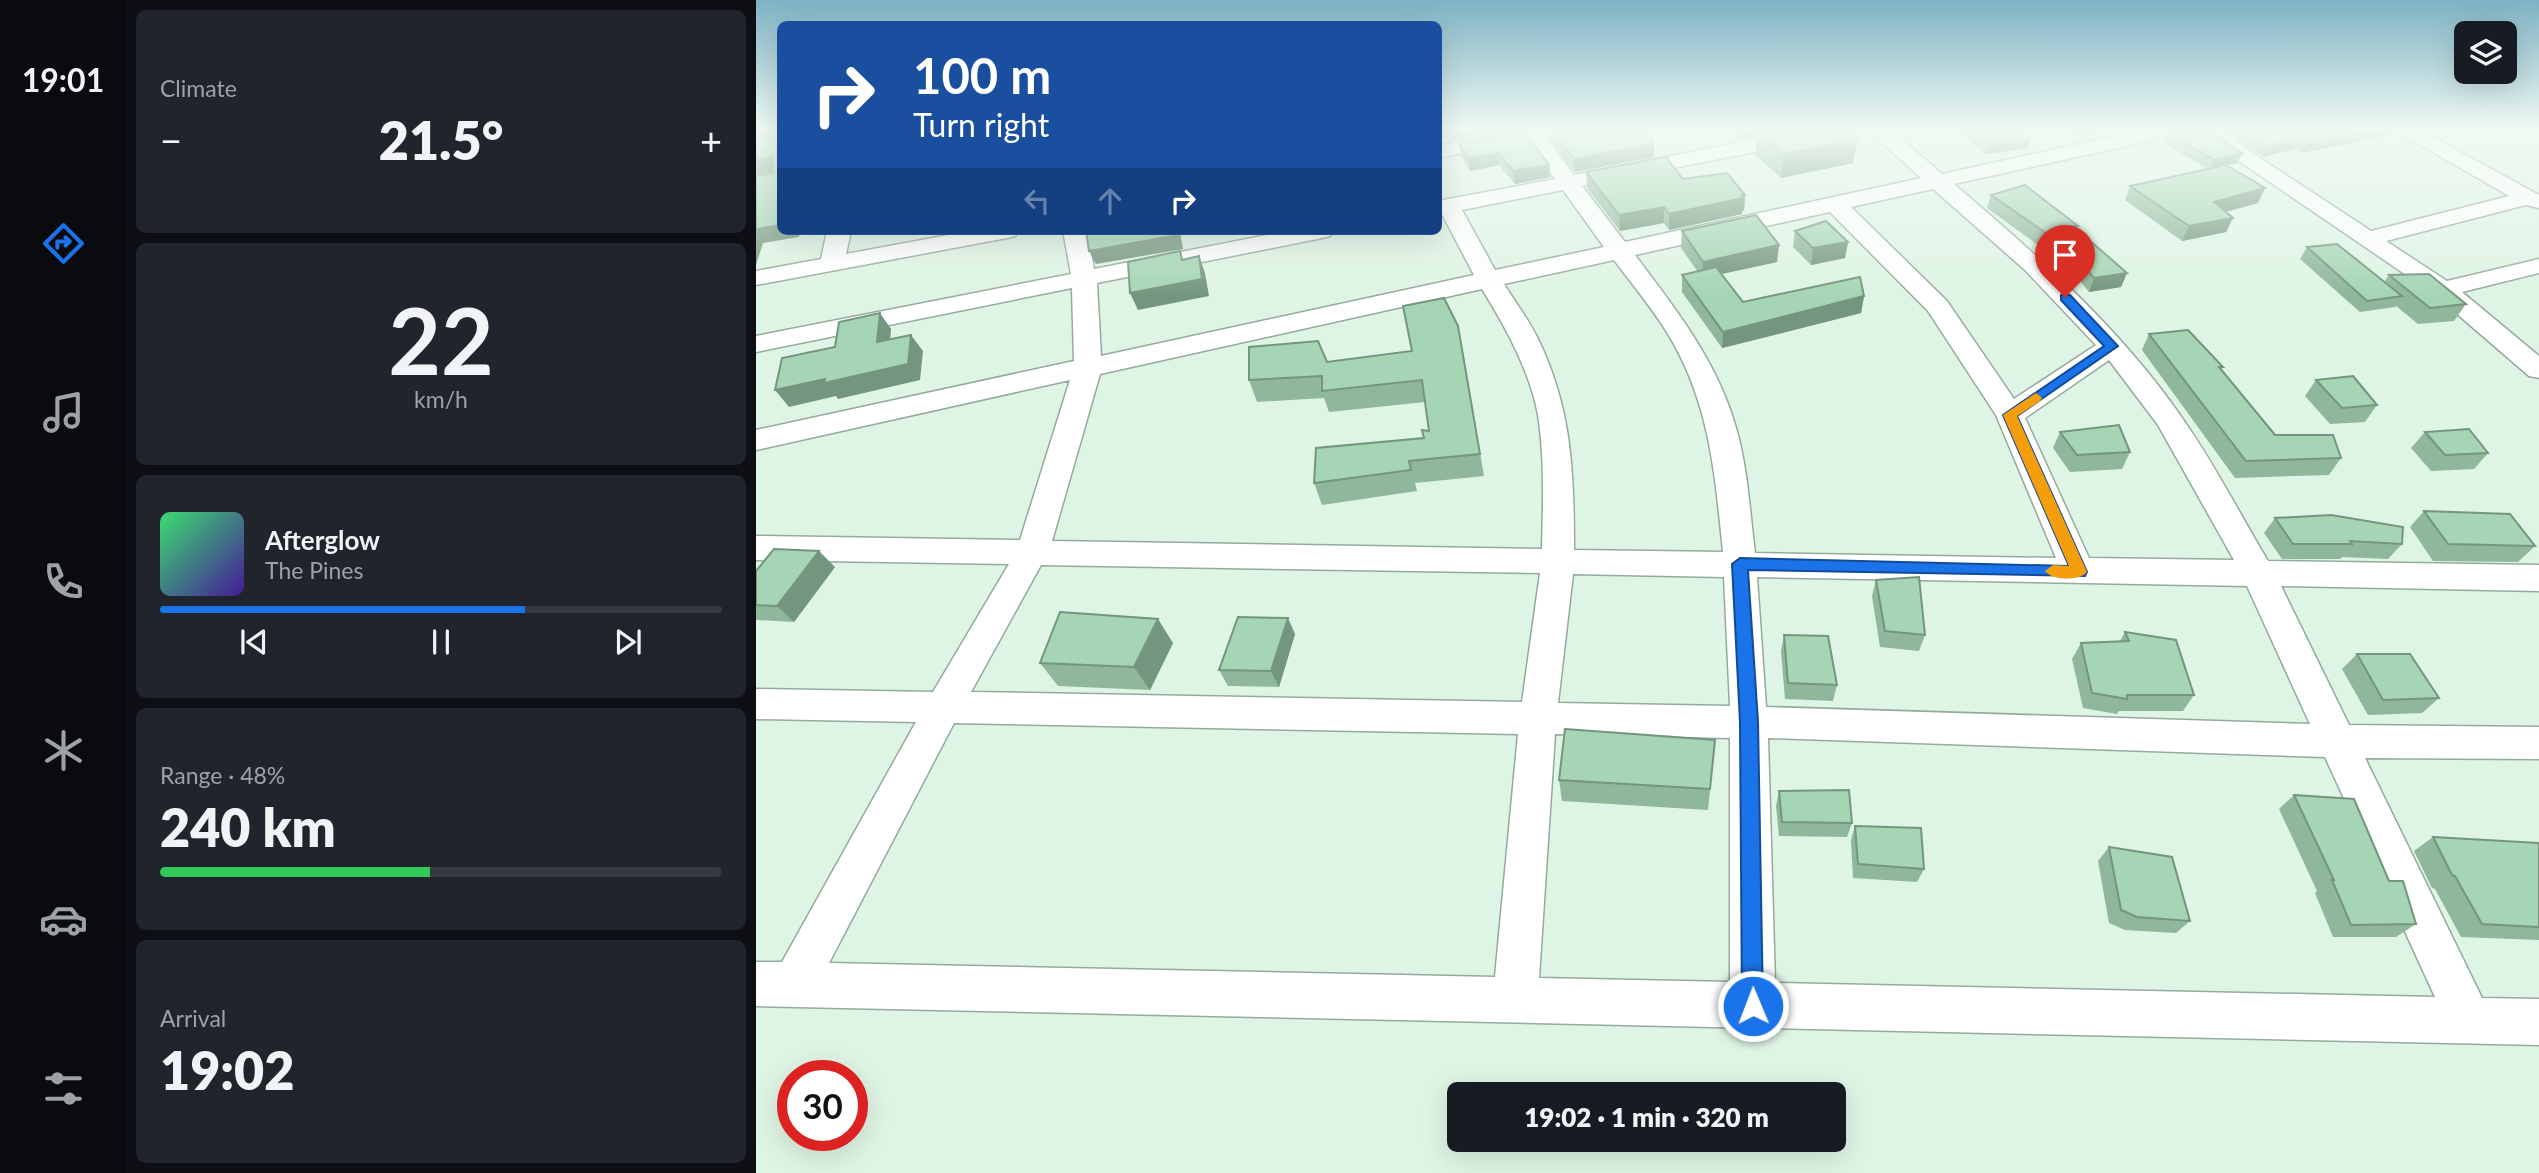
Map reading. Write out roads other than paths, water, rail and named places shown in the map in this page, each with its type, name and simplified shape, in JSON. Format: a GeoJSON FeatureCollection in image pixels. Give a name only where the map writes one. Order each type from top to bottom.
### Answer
{"type":"FeatureCollection","features":[{"type":"Feature","properties":{"kind":"street"},"geometry":{"type":"LineString","coordinates":[[1515,1001],[1538,718],[1558,560],[1559,490],[1552,414],[1525,338],[1444,207],[1558,186]]}},
{"type":"Feature","properties":{"kind":"street"},"geometry":{"type":"LineString","coordinates":[[1568,186],[1680,332],[1698,365],[1724,436],[1740,564],[1749,722],[1753,1006]]}},
{"type":"Feature","properties":{"kind":"street"},"geometry":{"type":"LineString","coordinates":[[756,440],[1918,186]]}},
{"type":"Feature","properties":{"kind":"street"},"geometry":{"type":"LineString","coordinates":[[1945,186],[2034,265],[2112,346],[2170,421],[2258,573],[2469,1020]]}},
{"type":"Feature","properties":{"kind":"street"},"geometry":{"type":"LineString","coordinates":[[2289,186],[2442,289],[2534,358]]}},
{"type":"Feature","properties":{"kind":"street"},"geometry":{"type":"LineString","coordinates":[[2506,186],[2534,201]]}},
{"type":"Feature","properties":{"kind":"street"},"geometry":{"type":"LineString","coordinates":[[2369,238],[2534,201]]}},
{"type":"Feature","properties":{"kind":"street"},"geometry":{"type":"LineString","coordinates":[[1835,204],[1938,306],[2010,415],[2080,572]]}},
{"type":"Feature","properties":{"kind":"street"},"geometry":{"type":"LineString","coordinates":[[832,264],[838,235]]}},
{"type":"Feature","properties":{"kind":"street"},"geometry":{"type":"LineString","coordinates":[[756,278],[974,235]]}},
{"type":"Feature","properties":{"kind":"street"},"geometry":{"type":"LineString","coordinates":[[774,985],[943,708],[1033,551],[1088,368],[1084,278],[1076,235]]}},
{"type":"Feature","properties":{"kind":"street"},"geometry":{"type":"LineString","coordinates":[[756,344],[1302,235]]}},
{"type":"Feature","properties":{"kind":"street"},"geometry":{"type":"LineString","coordinates":[[2442,289],[2539,266]]}},
{"type":"Feature","properties":{"kind":"street"},"geometry":{"type":"LineString","coordinates":[[2010,415],[2112,346]]}},
{"type":"Feature","properties":{"kind":"street"},"geometry":{"type":"LineString","coordinates":[[756,548],[2539,578]]}},
{"type":"Feature","properties":{"kind":"street"},"geometry":{"type":"LineString","coordinates":[[756,704],[1749,722],[2338,741],[2539,743]]}},
{"type":"Feature","properties":{"kind":"street"},"geometry":{"type":"LineString","coordinates":[[774,985],[2539,1022]]}}]}
